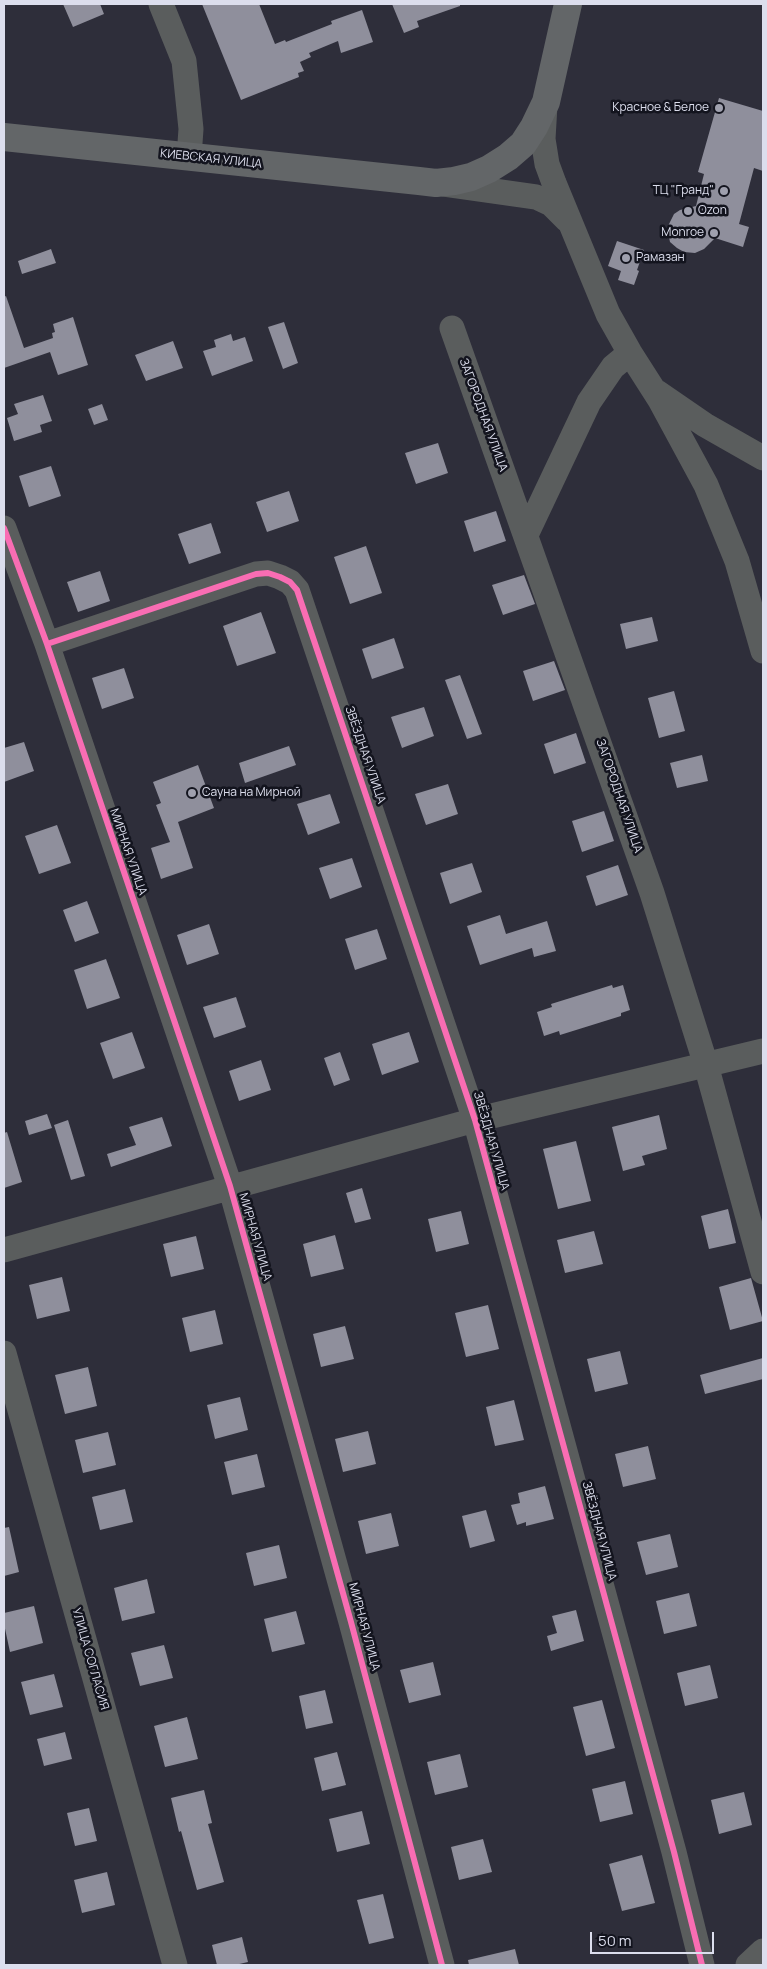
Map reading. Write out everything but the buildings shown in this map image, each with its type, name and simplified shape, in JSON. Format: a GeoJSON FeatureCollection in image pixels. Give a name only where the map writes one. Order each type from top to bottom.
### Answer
{"type":"FeatureCollection","features":[{"type":"Feature","properties":{"kind":"main road","name":"КИЕВСКАЯ УЛИЦА"},"geometry":{"type":"LineString","coordinates":[[4,137],[428,182],[471,177],[489,169],[508,157],[523,144],[534,127],[546,102],[568,4]]}},
{"type":"Feature","properties":{"kind":"street"},"geometry":{"type":"LineString","coordinates":[[161,4],[184,61],[191,129],[189,157]]}},
{"type":"Feature","properties":{"kind":"street"},"geometry":{"type":"LineString","coordinates":[[546,102],[543,139],[547,164],[599,293],[630,353],[651,387],[709,494],[737,561],[763,651]]}},
{"type":"Feature","properties":{"kind":"street"},"geometry":{"type":"LineString","coordinates":[[428,182],[536,197],[551,204],[572,226]]}},
{"type":"Feature","properties":{"kind":"street","name":"ЗАГОРОДНАЯ УЛИЦА"},"geometry":{"type":"LineString","coordinates":[[452,328],[627,818],[706,1065],[763,1272]]}},
{"type":"Feature","properties":{"kind":"street"},"geometry":{"type":"LineString","coordinates":[[526,535],[589,402],[613,367],[630,353]]}},
{"type":"Feature","properties":{"kind":"street"},"geometry":{"type":"LineString","coordinates":[[651,387],[705,425],[763,458]]}},
{"type":"Feature","properties":{"kind":"street","name":"МИРНАЯ УЛИЦА"},"geometry":{"type":"LineString","coordinates":[[4,528],[46,644],[230,1186],[351,1622],[442,1965]]}},
{"type":"Feature","properties":{"kind":"street","name":"ЗВЁЗДНАЯ УЛИЦА"},"geometry":{"type":"LineString","coordinates":[[46,644],[256,574],[268,573],[280,577],[290,582],[297,590],[475,1120],[674,1852],[702,1965]]}},
{"type":"Feature","properties":{"kind":"street"},"geometry":{"type":"LineString","coordinates":[[4,1250],[230,1186],[475,1120],[763,1051]]}},
{"type":"Feature","properties":{"kind":"street","name":"УЛИЦА СОГЛАСИЯ"},"geometry":{"type":"LineString","coordinates":[[4,1353],[176,1965]]}},
{"type":"Feature","properties":{"kind":"street"},"geometry":{"type":"LineString","coordinates":[[748,1965],[763,1951]]}},
{"type":"Feature","properties":{"kind":"cycle path"},"geometry":{"type":"LineString","coordinates":[[4,528],[47,644],[230,1186],[351,1622],[442,1965]]}},
{"type":"Feature","properties":{"kind":"cycle path"},"geometry":{"type":"LineString","coordinates":[[47,644],[256,574],[268,573],[280,577],[290,582],[297,590],[475,1120],[674,1852],[702,1965]]}},
{"type":"Feature","properties":{"kind":"place","name":"Красное & Белое"},"geometry":{"type":"Point","coordinates":[719,108]}},
{"type":"Feature","properties":{"kind":"place","name":"ТЦ \"Гранд\""},"geometry":{"type":"Point","coordinates":[724,191]}},
{"type":"Feature","properties":{"kind":"place","name":"Ozon"},"geometry":{"type":"Point","coordinates":[688,211]}},
{"type":"Feature","properties":{"kind":"place","name":"Monroe"},"geometry":{"type":"Point","coordinates":[714,233]}},
{"type":"Feature","properties":{"kind":"place","name":"Рамазан"},"geometry":{"type":"Point","coordinates":[626,258]}},
{"type":"Feature","properties":{"kind":"place","name":"Сауна на Мирной"},"geometry":{"type":"Point","coordinates":[192,793]}}]}
